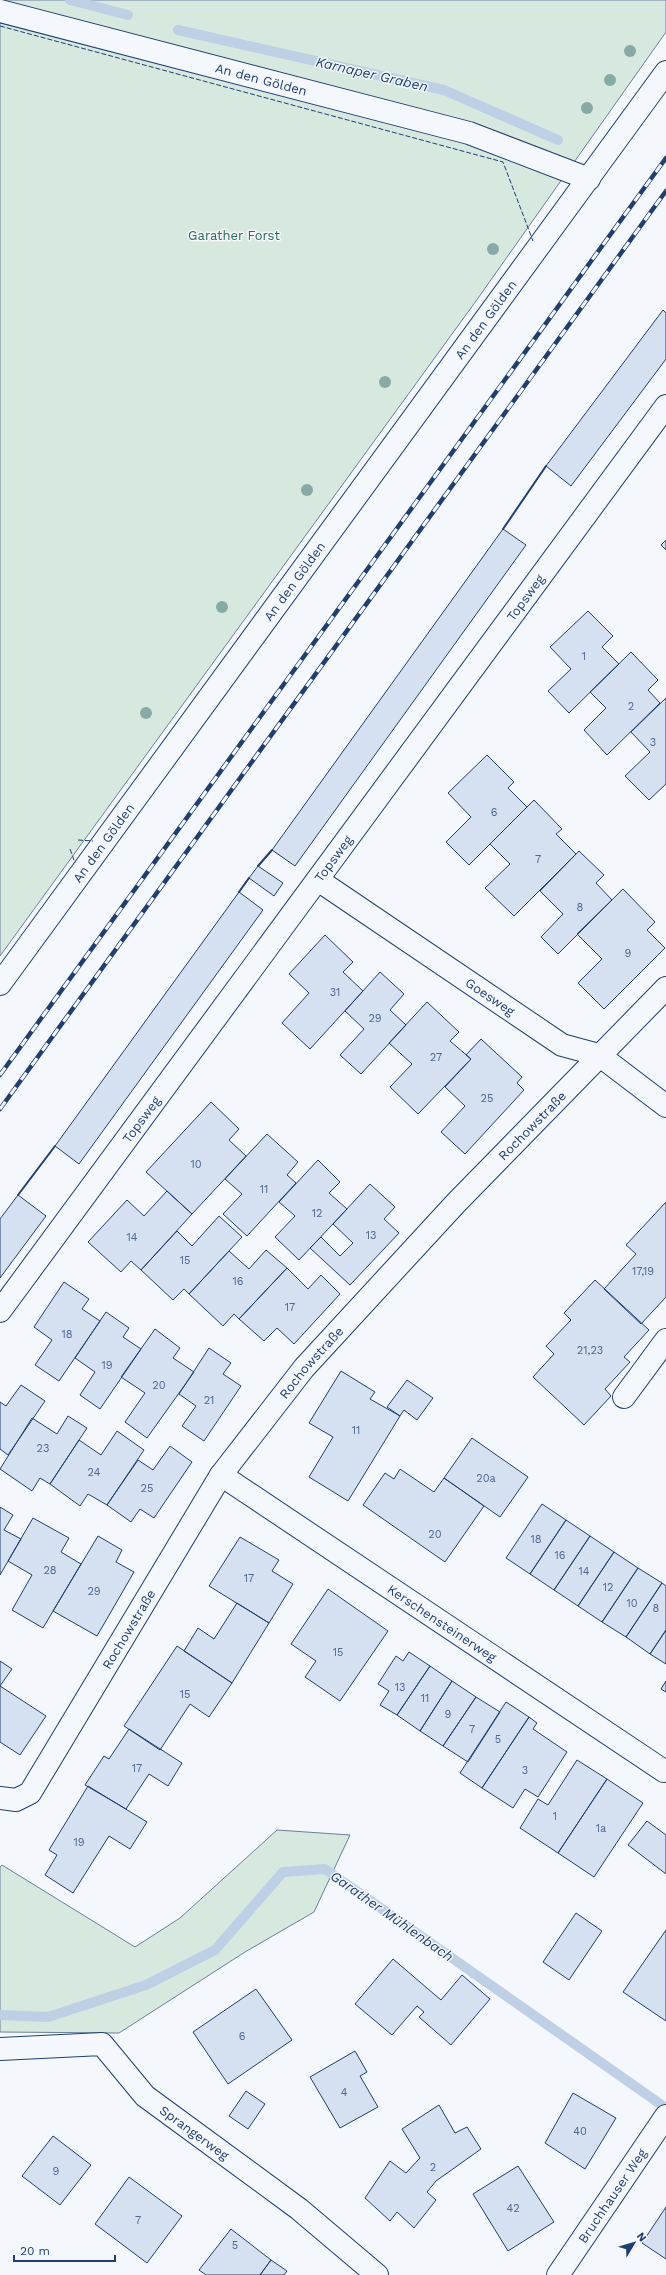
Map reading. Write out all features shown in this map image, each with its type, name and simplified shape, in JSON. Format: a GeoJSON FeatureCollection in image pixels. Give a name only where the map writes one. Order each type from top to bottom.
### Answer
{"type":"FeatureCollection","features":[{"type":"Feature","properties":{"kind":"street","name":"An den Gölden"},"geometry":{"type":"LineString","coordinates":[[0,11],[469,133],[589,179]]}},
{"type":"Feature","properties":{"kind":"street","name":"An den Gölden"},"geometry":{"type":"LineString","coordinates":[[0,984],[666,72]]}},
{"type":"Feature","properties":{"kind":"street","name":"Topsweg"},"geometry":{"type":"LineString","coordinates":[[0,1311],[666,406]]}},
{"type":"Feature","properties":{"kind":"street","name":"Goesweg"},"geometry":{"type":"LineString","coordinates":[[318,880],[562,1045],[599,1055],[666,1106]]}},
{"type":"Feature","properties":{"kind":"street","name":"Rochowstraße"},"geometry":{"type":"LineString","coordinates":[[0,1798],[16,1800],[30,1793],[221,1475],[304,1368],[456,1203],[666,988]]}},
{"type":"Feature","properties":{"kind":"street"},"geometry":{"type":"LineString","coordinates":[[624,1398],[666,1340]]}},
{"type":"Feature","properties":{"kind":"street","name":"Kerschensteinerweg"},"geometry":{"type":"LineString","coordinates":[[221,1475],[664,1771]]}},
{"type":"Feature","properties":{"kind":"street","name":"Sprangerweg"},"geometry":{"type":"LineString","coordinates":[[0,2049],[102,2044],[144,2096],[299,2209],[378,2275]]}},
{"type":"Feature","properties":{"kind":"street","name":"Bruchhauser Weg"},"geometry":{"type":"LineString","coordinates":[[558,2275],[663,2120]]}},
{"type":"Feature","properties":{"kind":"green space","name":"Garather Forst"},"geometry":{"type":"Polygon","coordinates":[[[0,0],[666,0],[666,32],[476,301],[0,956],[0,0]]]}},
{"type":"Feature","properties":{"kind":"green space"},"geometry":{"type":"Polygon","coordinates":[[[277,1830],[350,1835],[314,1912],[245,1952],[119,2033],[0,2032],[0,1867],[2,1865],[135,1947],[180,1918],[277,1830]]]}},
{"type":"Feature","properties":{"kind":"building"},"geometry":{"type":"Polygon","coordinates":[[[663,310],[666,313],[666,359],[571,486],[546,466],[663,310]]]}},
{"type":"Feature","properties":{"kind":"building"},"geometry":{"type":"Polygon","coordinates":[[[503,529],[526,545],[295,866],[272,850],[503,529]]]}},
{"type":"Feature","properties":{"kind":"building"},"geometry":{"type":"Polygon","coordinates":[[[666,540],[666,550],[661,545],[666,540]]]}},
{"type":"Feature","properties":{"kind":"building"},"geometry":{"type":"Polygon","coordinates":[[[588,611],[613,636],[602,647],[619,664],[569,713],[548,691],[571,669],[550,647],[588,611]]]}},
{"type":"Feature","properties":{"kind":"building"},"geometry":{"type":"Polygon","coordinates":[[[631,652],[658,680],[648,690],[660,703],[607,755],[584,730],[606,708],[590,692],[631,652]]]}},
{"type":"Feature","properties":{"kind":"building"},"geometry":{"type":"Polygon","coordinates":[[[666,698],[666,784],[649,800],[625,776],[650,752],[631,732],[666,698]]]}},
{"type":"Feature","properties":{"kind":"building"},"geometry":{"type":"Polygon","coordinates":[[[487,755],[514,782],[508,788],[527,807],[469,865],[446,842],[471,817],[448,793],[487,755]]]}},
{"type":"Feature","properties":{"kind":"building"},"geometry":{"type":"Polygon","coordinates":[[[534,800],[562,829],[556,834],[576,854],[514,916],[485,888],[510,864],[490,844],[534,800]]]}},
{"type":"Feature","properties":{"kind":"building"},"geometry":{"type":"Polygon","coordinates":[[[579,851],[604,875],[596,883],[612,900],[558,954],[541,937],[563,914],[540,891],[579,851]]]}},
{"type":"Feature","properties":{"kind":"building"},"geometry":{"type":"Polygon","coordinates":[[[258,866],[283,883],[274,896],[249,878],[258,866]]]}},
{"type":"Feature","properties":{"kind":"building"},"geometry":{"type":"Polygon","coordinates":[[[623,889],[655,922],[647,930],[665,948],[604,1009],[578,983],[602,959],[577,934],[623,889]]]}},
{"type":"Feature","properties":{"kind":"building"},"geometry":{"type":"Polygon","coordinates":[[[239,892],[263,910],[79,1164],[55,1146],[239,892]]]}},
{"type":"Feature","properties":{"kind":"building"},"geometry":{"type":"Polygon","coordinates":[[[325,935],[353,962],[343,972],[363,991],[310,1049],[282,1023],[309,993],[289,974],[325,935]]]}},
{"type":"Feature","properties":{"kind":"building"},"geometry":{"type":"Polygon","coordinates":[[[380,972],[404,994],[390,1010],[406,1025],[361,1074],[340,1055],[364,1029],[345,1011],[380,972]]]}},
{"type":"Feature","properties":{"kind":"building"},"geometry":{"type":"Polygon","coordinates":[[[427,1002],[459,1032],[450,1041],[471,1059],[418,1114],[390,1087],[412,1064],[389,1043],[427,1002]]]}},
{"type":"Feature","properties":{"kind":"building"},"geometry":{"type":"Polygon","coordinates":[[[481,1039],[522,1077],[517,1083],[524,1090],[465,1154],[441,1132],[465,1106],[445,1087],[471,1059],[466,1055],[481,1039]]]}},
{"type":"Feature","properties":{"kind":"building"},"geometry":{"type":"Polygon","coordinates":[[[211,1102],[239,1129],[229,1140],[246,1156],[192,1214],[146,1172],[211,1102]]]}},
{"type":"Feature","properties":{"kind":"building"},"geometry":{"type":"Polygon","coordinates":[[[267,1134],[298,1162],[287,1175],[296,1183],[247,1236],[223,1214],[242,1194],[225,1179],[267,1134]]]}},
{"type":"Feature","properties":{"kind":"building"},"geometry":{"type":"Polygon","coordinates":[[[318,1160],[340,1182],[329,1193],[347,1209],[299,1260],[275,1237],[295,1216],[279,1202],[318,1160]]]}},
{"type":"Feature","properties":{"kind":"building"},"geometry":{"type":"Polygon","coordinates":[[[370,1184],[395,1207],[384,1219],[399,1233],[350,1285],[310,1248],[321,1237],[340,1256],[353,1243],[333,1224],[370,1184]]]}},
{"type":"Feature","properties":{"kind":"building"},"geometry":{"type":"Polygon","coordinates":[[[167,1191],[192,1214],[141,1270],[131,1261],[121,1272],[88,1242],[127,1200],[144,1216],[167,1191]]]}},
{"type":"Feature","properties":{"kind":"building"},"geometry":{"type":"Polygon","coordinates":[[[18,1195],[46,1216],[0,1278],[0,1219],[18,1195]]]}},
{"type":"Feature","properties":{"kind":"building"},"geometry":{"type":"Polygon","coordinates":[[[666,1202],[666,1297],[641,1324],[604,1289],[636,1254],[626,1245],[666,1202]]]}},
{"type":"Feature","properties":{"kind":"building"},"geometry":{"type":"Polygon","coordinates":[[[219,1216],[242,1237],[189,1294],[184,1289],[173,1300],[141,1270],[177,1231],[192,1246],[219,1216]]]}},
{"type":"Feature","properties":{"kind":"building"},"geometry":{"type":"Polygon","coordinates":[[[266,1250],[287,1268],[239,1319],[234,1314],[223,1326],[189,1294],[229,1251],[249,1269],[266,1250]]]}},
{"type":"Feature","properties":{"kind":"building"},"geometry":{"type":"Polygon","coordinates":[[[287,1268],[308,1289],[321,1275],[340,1294],[294,1344],[277,1328],[264,1341],[239,1319],[287,1268]]]}},
{"type":"Feature","properties":{"kind":"building"},"geometry":{"type":"Polygon","coordinates":[[[595,1280],[649,1330],[624,1357],[630,1362],[605,1389],[611,1396],[584,1425],[533,1377],[554,1354],[546,1346],[571,1320],[564,1313],[595,1280]]]}},
{"type":"Feature","properties":{"kind":"building"},"geometry":{"type":"Polygon","coordinates":[[[64,1282],[89,1299],[82,1309],[100,1321],[59,1381],[35,1365],[52,1340],[34,1327],[64,1282]]]}},
{"type":"Feature","properties":{"kind":"building"},"geometry":{"type":"Polygon","coordinates":[[[106,1312],[129,1328],[123,1337],[141,1349],[100,1409],[80,1395],[95,1372],[75,1358],[106,1312]]]}},
{"type":"Feature","properties":{"kind":"building"},"geometry":{"type":"Polygon","coordinates":[[[155,1329],[180,1348],[173,1358],[194,1372],[147,1438],[125,1422],[145,1393],[121,1377],[155,1329]]]}},
{"type":"Feature","properties":{"kind":"building"},"geometry":{"type":"Polygon","coordinates":[[[209,1348],[231,1363],[223,1374],[241,1386],[204,1441],[182,1426],[196,1406],[179,1394],[209,1348]]]}},
{"type":"Feature","properties":{"kind":"building"},"geometry":{"type":"Polygon","coordinates":[[[341,1371],[375,1392],[370,1399],[400,1416],[348,1501],[309,1477],[333,1437],[309,1423],[341,1371]]]}},
{"type":"Feature","properties":{"kind":"building"},"geometry":{"type":"Polygon","coordinates":[[[407,1380],[433,1398],[417,1420],[404,1410],[400,1416],[387,1407],[407,1380]]]}},
{"type":"Feature","properties":{"kind":"building"},"geometry":{"type":"Polygon","coordinates":[[[21,1385],[45,1401],[8,1455],[0,1449],[0,1402],[6,1406],[21,1385]]]}},
{"type":"Feature","properties":{"kind":"building"},"geometry":{"type":"Polygon","coordinates":[[[68,1416],[87,1428],[50,1484],[40,1478],[32,1491],[0,1469],[32,1418],[57,1434],[68,1416]]]}},
{"type":"Feature","properties":{"kind":"building"},"geometry":{"type":"Polygon","coordinates":[[[117,1431],[144,1450],[107,1505],[88,1494],[80,1506],[50,1484],[79,1440],[101,1455],[117,1431]]]}},
{"type":"Feature","properties":{"kind":"building"},"geometry":{"type":"Polygon","coordinates":[[[472,1438],[528,1477],[500,1517],[444,1478],[472,1438]]]}},
{"type":"Feature","properties":{"kind":"building"},"geometry":{"type":"Polygon","coordinates":[[[170,1446],[192,1462],[154,1518],[140,1509],[131,1522],[107,1505],[138,1460],[153,1470],[170,1446]]]}},
{"type":"Feature","properties":{"kind":"building"},"geometry":{"type":"Polygon","coordinates":[[[400,1469],[434,1492],[444,1478],[484,1506],[445,1562],[363,1505],[385,1473],[394,1479],[400,1469]]]}},
{"type":"Feature","properties":{"kind":"building"},"geometry":{"type":"Polygon","coordinates":[[[542,1504],[566,1520],[530,1574],[506,1558],[542,1504]]]}},
{"type":"Feature","properties":{"kind":"building"},"geometry":{"type":"Polygon","coordinates":[[[0,1507],[13,1515],[4,1530],[21,1539],[0,1575],[0,1507]]]}},
{"type":"Feature","properties":{"kind":"building"},"geometry":{"type":"Polygon","coordinates":[[[33,1518],[69,1538],[61,1552],[81,1564],[43,1628],[12,1610],[32,1575],[8,1561],[33,1518]]]}},
{"type":"Feature","properties":{"kind":"building"},"geometry":{"type":"Polygon","coordinates":[[[566,1520],[590,1536],[554,1590],[530,1574],[566,1520]]]}},
{"type":"Feature","properties":{"kind":"building"},"geometry":{"type":"Polygon","coordinates":[[[98,1536],[122,1550],[116,1562],[134,1572],[97,1636],[53,1611],[98,1536]]]}},
{"type":"Feature","properties":{"kind":"building"},"geometry":{"type":"Polygon","coordinates":[[[590,1536],[614,1552],[578,1606],[554,1590],[590,1536]]]}},
{"type":"Feature","properties":{"kind":"building"},"geometry":{"type":"Polygon","coordinates":[[[240,1537],[279,1560],[272,1571],[293,1584],[269,1623],[209,1586],[240,1537]]]}},
{"type":"Feature","properties":{"kind":"building"},"geometry":{"type":"Polygon","coordinates":[[[614,1552],[638,1568],[602,1622],[578,1606],[614,1552]]]}},
{"type":"Feature","properties":{"kind":"building"},"geometry":{"type":"Polygon","coordinates":[[[638,1568],[662,1583],[626,1637],[602,1622],[638,1568]]]}},
{"type":"Feature","properties":{"kind":"building"},"geometry":{"type":"Polygon","coordinates":[[[662,1583],[666,1586],[666,1630],[650,1654],[626,1637],[662,1583]]]}},
{"type":"Feature","properties":{"kind":"building"},"geometry":{"type":"Polygon","coordinates":[[[328,1589],[388,1631],[340,1701],[305,1677],[316,1661],[291,1644],[328,1589]]]}},
{"type":"Feature","properties":{"kind":"building"},"geometry":{"type":"Polygon","coordinates":[[[237,1603],[269,1623],[232,1683],[184,1651],[198,1628],[214,1639],[237,1603]]]}},
{"type":"Feature","properties":{"kind":"building"},"geometry":{"type":"Polygon","coordinates":[[[666,1630],[666,1664],[650,1654],[666,1630]]]}},
{"type":"Feature","properties":{"kind":"building"},"geometry":{"type":"Polygon","coordinates":[[[177,1646],[232,1683],[209,1717],[190,1704],[160,1750],[124,1726],[177,1646]]]}},
{"type":"Feature","properties":{"kind":"building"},"geometry":{"type":"Polygon","coordinates":[[[409,1652],[430,1666],[397,1715],[380,1705],[389,1691],[378,1684],[396,1656],[403,1661],[409,1652]]]}},
{"type":"Feature","properties":{"kind":"building"},"geometry":{"type":"Polygon","coordinates":[[[0,1661],[12,1669],[0,1686],[0,1661]]]}},
{"type":"Feature","properties":{"kind":"building"},"geometry":{"type":"Polygon","coordinates":[[[430,1666],[452,1681],[420,1731],[397,1715],[430,1666]]]}},
{"type":"Feature","properties":{"kind":"building"},"geometry":{"type":"Polygon","coordinates":[[[452,1681],[476,1697],[443,1746],[420,1731],[452,1681]]]}},
{"type":"Feature","properties":{"kind":"building"},"geometry":{"type":"Polygon","coordinates":[[[666,1681],[666,1692],[661,1689],[666,1681]]]}},
{"type":"Feature","properties":{"kind":"building"},"geometry":{"type":"Polygon","coordinates":[[[0,1686],[46,1716],[20,1755],[0,1742],[0,1686]]]}},
{"type":"Feature","properties":{"kind":"building"},"geometry":{"type":"Polygon","coordinates":[[[476,1697],[500,1712],[468,1762],[443,1746],[476,1697]]]}},
{"type":"Feature","properties":{"kind":"building"},"geometry":{"type":"Polygon","coordinates":[[[506,1702],[529,1717],[482,1788],[460,1773],[506,1702]]]}},
{"type":"Feature","properties":{"kind":"building"},"geometry":{"type":"Polygon","coordinates":[[[529,1717],[537,1723],[533,1729],[567,1752],[538,1797],[525,1789],[513,1808],[482,1788],[529,1717]]]}},
{"type":"Feature","properties":{"kind":"building"},"geometry":{"type":"Polygon","coordinates":[[[129,1729],[182,1763],[168,1786],[149,1774],[126,1809],[85,1785],[104,1756],[109,1759],[129,1729]]]}},
{"type":"Feature","properties":{"kind":"building"},"geometry":{"type":"Polygon","coordinates":[[[577,1760],[607,1779],[558,1853],[520,1828],[538,1799],[548,1805],[577,1760]]]}},
{"type":"Feature","properties":{"kind":"building"},"geometry":{"type":"Polygon","coordinates":[[[607,1779],[643,1803],[594,1877],[558,1853],[607,1779]]]}},
{"type":"Feature","properties":{"kind":"building"},"geometry":{"type":"Polygon","coordinates":[[[88,1786],[147,1822],[130,1849],[109,1836],[73,1893],[45,1875],[57,1855],[49,1850],[88,1786]]]}},
{"type":"Feature","properties":{"kind":"building"},"geometry":{"type":"Polygon","coordinates":[[[647,1821],[666,1835],[666,1874],[628,1845],[647,1821]]]}},
{"type":"Feature","properties":{"kind":"building"},"geometry":{"type":"Polygon","coordinates":[[[576,1913],[602,1931],[569,1980],[543,1962],[576,1913]]]}},
{"type":"Feature","properties":{"kind":"building"},"geometry":{"type":"Polygon","coordinates":[[[666,1930],[666,2021],[623,1992],[666,1930]]]}},
{"type":"Feature","properties":{"kind":"building"},"geometry":{"type":"Polygon","coordinates":[[[393,1959],[441,2000],[462,1975],[490,1999],[451,2045],[419,2017],[424,2012],[417,2006],[392,2035],[355,2004],[393,1959]]]}},
{"type":"Feature","properties":{"kind":"building"},"geometry":{"type":"Polygon","coordinates":[[[256,1989],[292,2040],[228,2084],[193,2032],[256,1989]]]}},
{"type":"Feature","properties":{"kind":"building"},"geometry":{"type":"Polygon","coordinates":[[[355,2051],[367,2072],[360,2076],[378,2107],[340,2128],[310,2077],[355,2051]]]}},
{"type":"Feature","properties":{"kind":"building"},"geometry":{"type":"Polygon","coordinates":[[[246,2091],[265,2104],[248,2129],[229,2116],[246,2091]]]}},
{"type":"Feature","properties":{"kind":"building"},"geometry":{"type":"Polygon","coordinates":[[[573,2093],[616,2118],[585,2169],[545,2143],[573,2093]]]}},
{"type":"Feature","properties":{"kind":"building"},"geometry":{"type":"Polygon","coordinates":[[[439,2105],[455,2133],[467,2127],[481,2149],[436,2181],[427,2192],[436,2200],[414,2228],[397,2212],[390,2221],[365,2198],[390,2161],[406,2173],[420,2158],[402,2129],[439,2105]]]}},
{"type":"Feature","properties":{"kind":"building"},"geometry":{"type":"Polygon","coordinates":[[[53,2136],[91,2165],[60,2205],[22,2176],[53,2136]]]}},
{"type":"Feature","properties":{"kind":"building"},"geometry":{"type":"Polygon","coordinates":[[[518,2166],[554,2222],[508,2251],[473,2194],[518,2166]]]}},
{"type":"Feature","properties":{"kind":"building"},"geometry":{"type":"Polygon","coordinates":[[[129,2177],[182,2216],[147,2263],[95,2224],[129,2177]]]}},
{"type":"Feature","properties":{"kind":"building"},"geometry":{"type":"Polygon","coordinates":[[[666,2207],[666,2259],[642,2243],[666,2207]]]}},
{"type":"Feature","properties":{"kind":"building"},"geometry":{"type":"Polygon","coordinates":[[[231,2229],[271,2260],[260,2275],[206,2275],[199,2270],[231,2229]]]}},
{"type":"Feature","properties":{"kind":"building"},"geometry":{"type":"Polygon","coordinates":[[[271,2260],[287,2271],[284,2275],[260,2275],[271,2260]]]}},
{"type":"Feature","properties":{"kind":"waterway","name":"Karnaper Graben"},"geometry":{"type":"LineString","coordinates":[[70,0],[128,15]]}},
{"type":"Feature","properties":{"kind":"waterway","name":"Karnaper Graben"},"geometry":{"type":"LineString","coordinates":[[178,30],[444,90],[558,140]]}},
{"type":"Feature","properties":{"kind":"waterway","name":"Garather Mühlenbach"},"geometry":{"type":"LineString","coordinates":[[0,2015],[48,2017],[146,1985],[215,1950],[283,1872],[325,1869],[666,2108]]}},
{"type":"Feature","properties":{"kind":"railway"},"geometry":{"type":"LineString","coordinates":[[0,1075],[666,158]]}},
{"type":"Feature","properties":{"kind":"railway"},"geometry":{"type":"LineString","coordinates":[[0,1109],[666,191]]}},
{"type":"Feature","properties":{"kind":"fence"},"geometry":{"type":"LineString","coordinates":[[0,26],[503,162],[533,241]]}},
{"type":"Feature","properties":{"kind":"fence"},"geometry":{"type":"LineString","coordinates":[[78,840],[93,841]]}},
{"type":"Feature","properties":{"kind":"fence"},"geometry":{"type":"LineString","coordinates":[[70,849],[75,863]]}},
{"type":"Feature","properties":{"kind":"wall"},"geometry":{"type":"LineString","coordinates":[[503,529],[546,466]]}},
{"type":"Feature","properties":{"kind":"wall"},"geometry":{"type":"LineString","coordinates":[[258,866],[272,850]]}},
{"type":"Feature","properties":{"kind":"wall"},"geometry":{"type":"LineString","coordinates":[[239,892],[249,878]]}},
{"type":"Feature","properties":{"kind":"wall"},"geometry":{"type":"LineString","coordinates":[[18,1195],[55,1146]]}}]}
